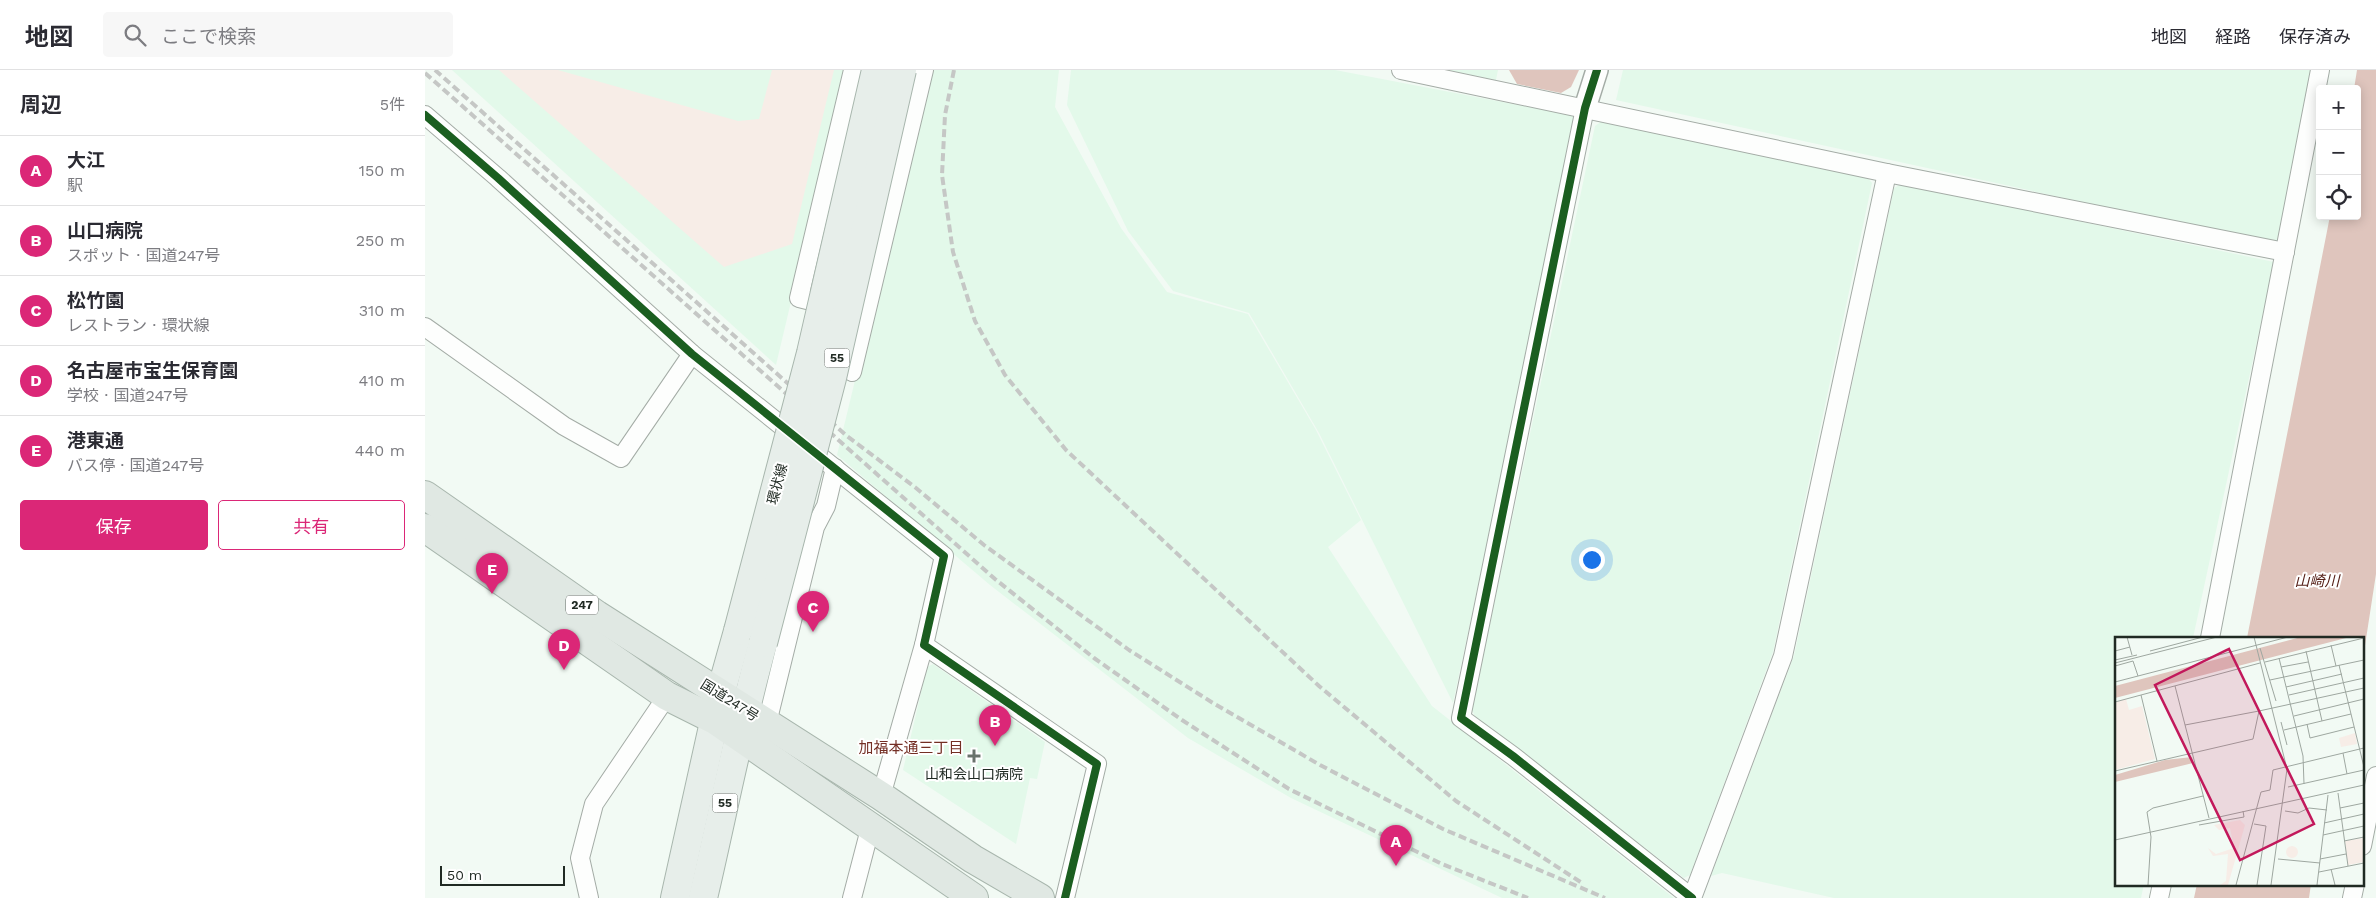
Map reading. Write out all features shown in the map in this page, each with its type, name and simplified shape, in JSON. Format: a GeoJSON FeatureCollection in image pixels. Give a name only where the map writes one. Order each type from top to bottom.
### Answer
{"type":"FeatureCollection","features":[{"type":"Feature","properties":{"kind":"highway","name":"国道247号"},"geometry":{"type":"LineString","coordinates":[[425,494],[597,615],[717,707],[740,736],[975,898]]}},
{"type":"Feature","properties":{"kind":"highway","name":"国道247号"},"geometry":{"type":"LineString","coordinates":[[425,528],[667,696],[717,707],[744,708],[881,796],[973,859],[1040,898]]}},
{"type":"Feature","properties":{"kind":"main road","name":"環状線"},"geometry":{"type":"LineString","coordinates":[[675,898],[717,707],[811,353],[876,70]]}},
{"type":"Feature","properties":{"kind":"main road","name":"環状線"},"geometry":{"type":"LineString","coordinates":[[703,898],[740,736],[744,708],[763,644],[833,378],[902,70]]}},
{"type":"Feature","properties":{"kind":"street"},"geometry":{"type":"LineString","coordinates":[[853,70],[799,298],[866,314]]}},
{"type":"Feature","properties":{"kind":"street"},"geometry":{"type":"LineString","coordinates":[[852,372],[924,70]]}},
{"type":"Feature","properties":{"kind":"street"},"geometry":{"type":"LineString","coordinates":[[1401,70],[1887,172],[2285,252]]}},
{"type":"Feature","properties":{"kind":"street"},"geometry":{"type":"LineString","coordinates":[[1597,70],[1585,108],[1461,718],[1513,756],[1692,898],[1783,656],[1887,172]]}},
{"type":"Feature","properties":{"kind":"street"},"geometry":{"type":"LineString","coordinates":[[2210,637],[2320,70]]}},
{"type":"Feature","properties":{"kind":"street"},"geometry":{"type":"LineString","coordinates":[[425,115],[498,178],[692,354],[944,556],[924,645],[881,796]]}},
{"type":"Feature","properties":{"kind":"street"},"geometry":{"type":"LineString","coordinates":[[425,327],[564,426],[621,458],[692,354]]}},
{"type":"Feature","properties":{"kind":"street"},"geometry":{"type":"LineString","coordinates":[[767,723],[815,527],[826,506],[835,468]]}},
{"type":"Feature","properties":{"kind":"street"},"geometry":{"type":"LineString","coordinates":[[924,645],[1097,764],[1065,898]]}},
{"type":"Feature","properties":{"kind":"street"},"geometry":{"type":"LineString","coordinates":[[589,898],[580,858],[594,804],[667,696]]}},
{"type":"Feature","properties":{"kind":"street"},"geometry":{"type":"LineString","coordinates":[[2363,841],[2376,776]]}},
{"type":"Feature","properties":{"kind":"street"},"geometry":{"type":"LineString","coordinates":[[852,898],[871,828]]}},
{"type":"Feature","properties":{"kind":"shaded area"},"geometry":{"type":"Polygon","coordinates":[[[452,70],[846,70],[776,365],[452,70]]]}},
{"type":"Feature","properties":{"kind":"shaded area"},"geometry":{"type":"Polygon","coordinates":[[[499,70],[558,70],[738,121],[759,119],[772,70],[834,70],[792,244],[724,267],[499,70]]]}},
{"type":"Feature","properties":{"kind":"shaded area"},"geometry":{"type":"Polygon","coordinates":[[[930,70],[1059,70],[1055,107],[1121,228],[1167,292],[1248,314],[1316,430],[1361,520],[1328,547],[1432,706],[1674,898],[1502,898],[1291,798],[1188,738],[990,585],[837,455],[930,70]]]}},
{"type":"Feature","properties":{"kind":"shaded area"},"geometry":{"type":"Polygon","coordinates":[[[1071,70],[1335,70],[1571,115],[1577,121],[1453,703],[1319,433],[1249,313],[1173,291],[1128,231],[1067,105],[1071,70]]]}},
{"type":"Feature","properties":{"kind":"shaded area"},"geometry":{"type":"Polygon","coordinates":[[[1448,70],[1498,70],[1496,80],[1448,70]]]}},
{"type":"Feature","properties":{"kind":"shaded area"},"geometry":{"type":"Polygon","coordinates":[[[1623,70],[2313,70],[2280,242],[2266,242],[1616,100],[1623,70]]]}},
{"type":"Feature","properties":{"kind":"shaded area"},"geometry":{"type":"Polygon","coordinates":[[[1602,121],[1867,177],[1872,183],[1773,652],[1690,875],[1684,878],[1475,717],[1472,709],[1595,126],[1602,121]]]}},
{"type":"Feature","properties":{"kind":"shaded area"},"geometry":{"type":"Polygon","coordinates":[[[1901,184],[2274,262],[2193,637],[2115,637],[2115,886],[2144,886],[2141,898],[1834,898],[1722,873],[1711,876],[1794,656],[1894,188],[1901,184]]]}},
{"type":"Feature","properties":{"kind":"shaded area","name":"山和会山口病院"},"geometry":{"type":"Polygon","coordinates":[[[933,664],[1045,742],[1037,779],[1030,778],[1016,844],[903,770],[927,667],[933,664]]]}},
{"type":"Feature","properties":{"kind":"water"},"geometry":{"type":"Polygon","coordinates":[[[1509,70],[1579,70],[1571,87],[1561,93],[1517,84],[1509,70]]]}},
{"type":"Feature","properties":{"kind":"water","name":"山崎川"},"geometry":{"type":"Polygon","coordinates":[[[2357,70],[2376,70],[2376,574],[2363,658],[2363,637],[2247,637],[2329,220],[2361,220],[2361,85],[2355,85],[2357,70]]]}},
{"type":"Feature","properties":{"kind":"water"},"geometry":{"type":"Polygon","coordinates":[[[2197,886],[2311,886],[2309,898],[2194,898],[2197,886]]]}},
{"type":"Feature","properties":{"kind":"railway"},"geometry":{"type":"LineString","coordinates":[[435,70],[847,436],[916,488],[984,545],[1129,650],[1213,703],[1320,765],[1443,829],[1605,898]]}},
{"type":"Feature","properties":{"kind":"railway"},"geometry":{"type":"LineString","coordinates":[[954,70],[945,115],[942,175],[953,252],[975,321],[1005,375],[1066,450],[1319,686],[1456,801],[1582,883]]}},
{"type":"Feature","properties":{"kind":"railway"},"geometry":{"type":"LineString","coordinates":[[425,73],[995,579],[1094,658],[1182,720],[1289,789],[1442,864],[1528,898]]}},
{"type":"Feature","properties":{"kind":"cycle path"},"geometry":{"type":"LineString","coordinates":[[1597,70],[1585,108],[1461,718],[1513,756],[1692,898]]}},
{"type":"Feature","properties":{"kind":"cycle path"},"geometry":{"type":"LineString","coordinates":[[425,115],[498,178],[692,354],[944,556],[924,645],[1097,764],[1065,898]]}},
{"type":"Feature","properties":{"kind":"place","name":"港東通"},"geometry":{"type":"Point","coordinates":[492,594]}},
{"type":"Feature","properties":{"kind":"place","name":"松竹園"},"geometry":{"type":"Point","coordinates":[813,632]}},
{"type":"Feature","properties":{"kind":"place","name":"名古屋市宝生保育園"},"geometry":{"type":"Point","coordinates":[564,670]}},
{"type":"Feature","properties":{"kind":"place","name":"山口病院"},"geometry":{"type":"Point","coordinates":[995,746]}},
{"type":"Feature","properties":{"kind":"place","name":"山和会山口病院"},"geometry":{"type":"Point","coordinates":[974,756]}},
{"type":"Feature","properties":{"kind":"place","name":"大江"},"geometry":{"type":"Point","coordinates":[1396,866]}},
{"type":"Feature","properties":{"kind":"district","name":"加福本通三丁目"},"geometry":{"type":"Point","coordinates":[911,748]}}]}
